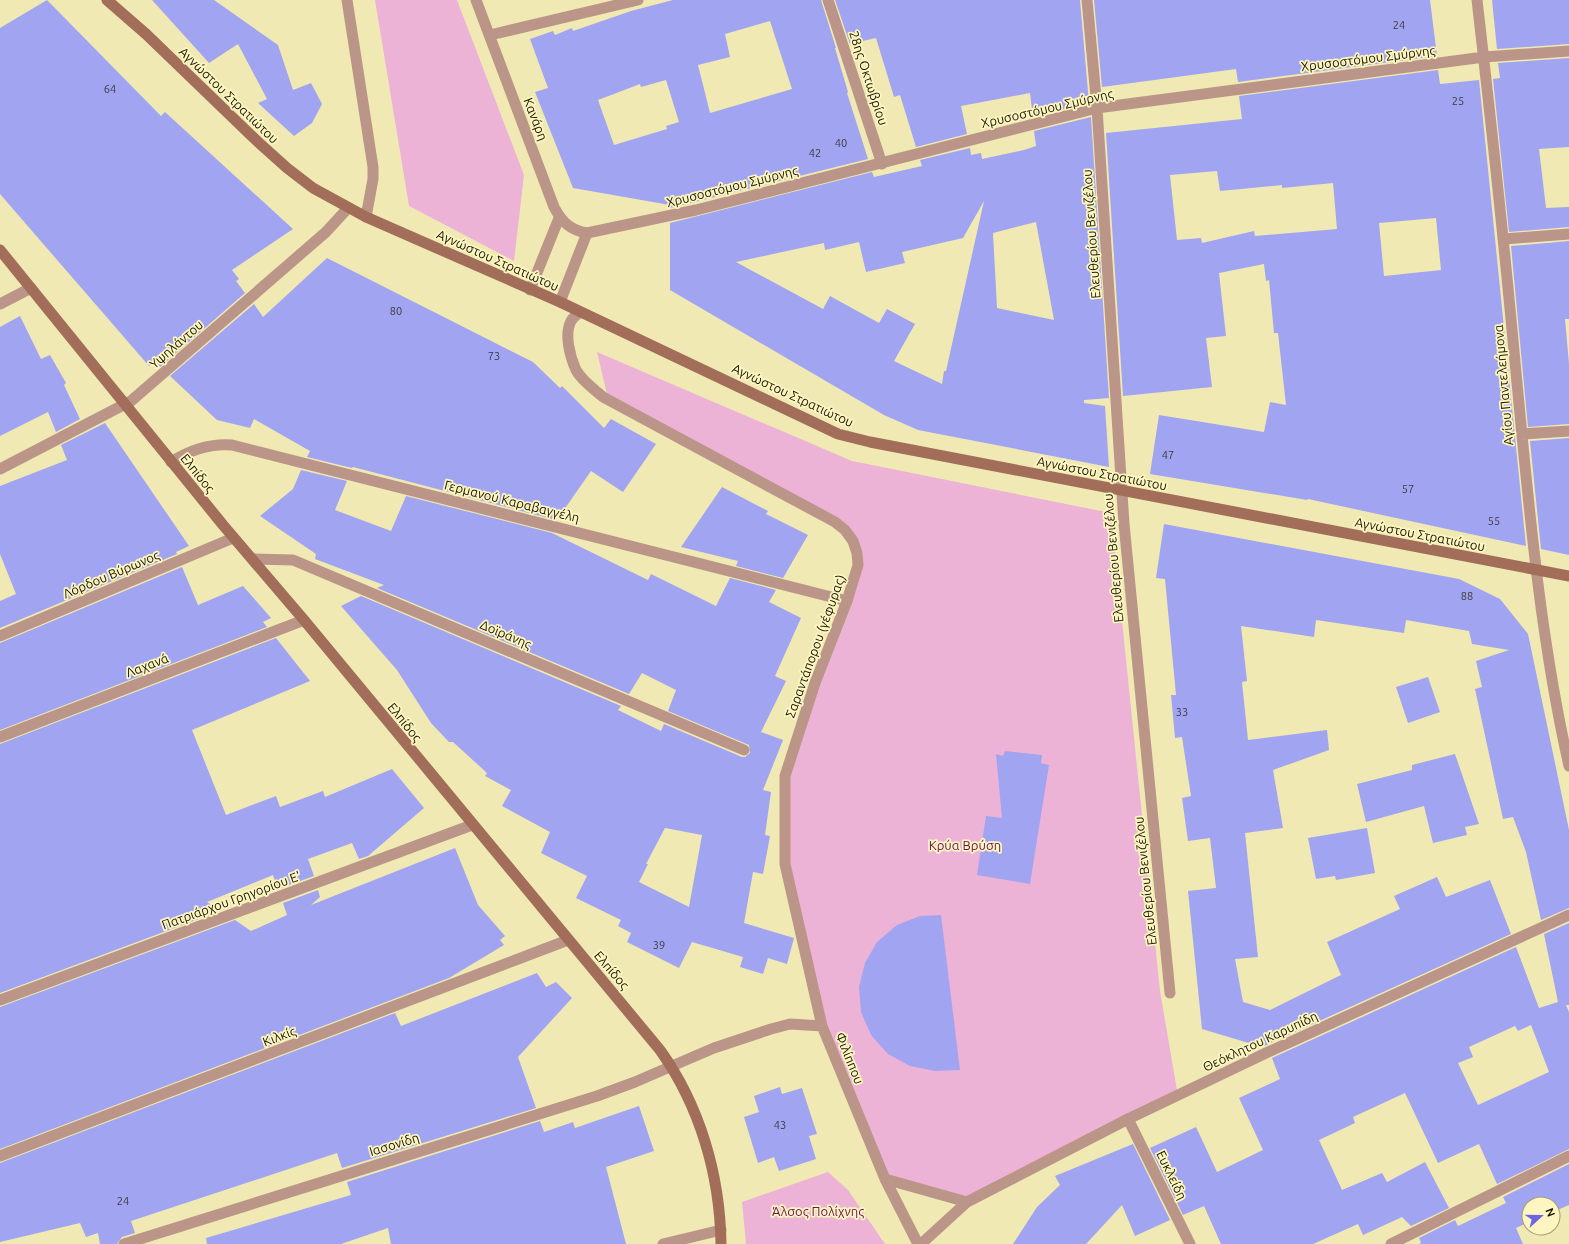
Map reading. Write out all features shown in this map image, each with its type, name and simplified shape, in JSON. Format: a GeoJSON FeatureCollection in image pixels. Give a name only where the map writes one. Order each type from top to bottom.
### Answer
{"type":"FeatureCollection","features":[{"type":"Feature","properties":{"kind":"main road","name":"Αγνώστου Στρατιώτου"},"geometry":{"type":"LineString","coordinates":[[107,0],[287,168],[313,188],[366,217],[560,302],[845,436],[1121,491],[1569,576]]}},
{"type":"Feature","properties":{"kind":"main road","name":"Ελπίδος"},"geometry":{"type":"LineString","coordinates":[[0,250],[233,538],[253,559],[304,620],[472,825],[644,1029],[672,1066],[689,1097],[709,1154],[716,1187],[721,1230],[721,1244]]}},
{"type":"Feature","properties":{"kind":"street"},"geometry":{"type":"LineString","coordinates":[[347,0],[373,166],[373,179],[366,217]]}},
{"type":"Feature","properties":{"kind":"street","name":"Κανάρη"},"geometry":{"type":"LineString","coordinates":[[476,0],[551,201],[560,218],[569,228],[587,233]]}},
{"type":"Feature","properties":{"kind":"street"},"geometry":{"type":"LineString","coordinates":[[490,36],[638,0]]}},
{"type":"Feature","properties":{"kind":"street","name":"28ης Οκτωβρίου"},"geometry":{"type":"LineString","coordinates":[[828,0],[882,164]]}},
{"type":"Feature","properties":{"kind":"street","name":"Ελευθερίου Βενιζέλου"},"geometry":{"type":"LineString","coordinates":[[1087,0],[1097,108],[1121,491],[1170,993]]}},
{"type":"Feature","properties":{"kind":"street","name":"Αγίου Παντελεήμονα"},"geometry":{"type":"LineString","coordinates":[[1477,0],[1504,239],[1536,570],[1560,720],[1569,766]]}},
{"type":"Feature","properties":{"kind":"street","name":"Χρυσοστόμου Σμύρνης"},"geometry":{"type":"LineString","coordinates":[[587,233],[696,210],[882,164],[1097,108],[1484,57],[1569,51]]}},
{"type":"Feature","properties":{"kind":"street","name":"Υψηλάντου"},"geometry":{"type":"LineString","coordinates":[[0,469],[124,405],[140,394],[326,232],[348,208]]}},
{"type":"Feature","properties":{"kind":"street"},"geometry":{"type":"LineString","coordinates":[[530,290],[560,218]]}},
{"type":"Feature","properties":{"kind":"street"},"geometry":{"type":"LineString","coordinates":[[560,302],[587,233]]}},
{"type":"Feature","properties":{"kind":"street"},"geometry":{"type":"LineString","coordinates":[[1504,239],[1569,234]]}},
{"type":"Feature","properties":{"kind":"street"},"geometry":{"type":"LineString","coordinates":[[0,304],[31,288]]}},
{"type":"Feature","properties":{"kind":"street","name":"Σαραντάπορου (γέφυρας)"},"geometry":{"type":"LineString","coordinates":[[580,312],[572,320],[568,331],[571,353],[577,370],[586,383],[603,397],[835,522],[845,530],[853,541],[857,553],[858,565],[848,601],[815,683],[785,776],[784,864],[822,1026]]}},
{"type":"Feature","properties":{"kind":"street"},"geometry":{"type":"LineString","coordinates":[[1522,434],[1569,431]]}},
{"type":"Feature","properties":{"kind":"street","name":"Γερμανού Καραβαγγέλη"},"geometry":{"type":"LineString","coordinates":[[171,462],[183,455],[208,446],[232,445],[848,601]]}},
{"type":"Feature","properties":{"kind":"street","name":"Λόρδου Βύρωνος"},"geometry":{"type":"LineString","coordinates":[[0,636],[233,538]]}},
{"type":"Feature","properties":{"kind":"street","name":"Δοϊράνης"},"geometry":{"type":"LineString","coordinates":[[253,559],[293,560],[744,750]]}},
{"type":"Feature","properties":{"kind":"street","name":"Λαχανά"},"geometry":{"type":"LineString","coordinates":[[0,737],[304,620]]}},
{"type":"Feature","properties":{"kind":"street","name":"Πατριάρχου Γρηγορίου Ε'"},"geometry":{"type":"LineString","coordinates":[[0,1000],[472,825]]}},
{"type":"Feature","properties":{"kind":"street","name":"Θεόκλητου Καρυπίδη"},"geometry":{"type":"LineString","coordinates":[[919,1244],[967,1202],[1128,1119],[1266,1053],[1569,915]]}},
{"type":"Feature","properties":{"kind":"street","name":"Κιλκίς"},"geometry":{"type":"LineString","coordinates":[[0,1156],[568,940]]}},
{"type":"Feature","properties":{"kind":"street","name":"Φιλίππου"},"geometry":{"type":"LineString","coordinates":[[672,1066],[714,1048],[771,1029],[790,1024],[822,1026],[885,1179],[919,1244]]}},
{"type":"Feature","properties":{"kind":"street","name":"Ιασoνίδη"},"geometry":{"type":"LineString","coordinates":[[124,1244],[597,1096],[672,1066]]}},
{"type":"Feature","properties":{"kind":"street","name":"Ευκλείδη"},"geometry":{"type":"LineString","coordinates":[[1128,1119],[1190,1244]]}},
{"type":"Feature","properties":{"kind":"street"},"geometry":{"type":"LineString","coordinates":[[1391,1244],[1569,1156]]}},
{"type":"Feature","properties":{"kind":"street"},"geometry":{"type":"LineString","coordinates":[[885,1179],[967,1202]]}},
{"type":"Feature","properties":{"kind":"street"},"geometry":{"type":"LineString","coordinates":[[663,1244],[721,1230]]}},
{"type":"Feature","properties":{"kind":"green space"},"geometry":{"type":"Polygon","coordinates":[[[375,0],[457,0],[524,175],[514,261],[409,206],[375,0]]]}},
{"type":"Feature","properties":{"kind":"green space","name":"Κρύα Βρύση"},"geometry":{"type":"Polygon","coordinates":[[[597,352],[852,461],[1111,513],[1160,991],[1177,1090],[967,1202],[885,1179],[822,1026],[785,864],[785,776],[857,553],[835,522],[609,403],[597,352]]]}},
{"type":"Feature","properties":{"kind":"green space","name":"Άλσος Πολίχνης"},"geometry":{"type":"Polygon","coordinates":[[[828,1172],[848,1190],[885,1244],[746,1244],[742,1202],[828,1172]]]}},
{"type":"Feature","properties":{"kind":"building"},"geometry":{"type":"Polygon","coordinates":[[[47,0],[161,116],[165,112],[293,229],[232,270],[239,279],[236,281],[245,293],[160,367],[154,361],[149,366],[0,194],[0,28],[47,0]]]}},
{"type":"Feature","properties":{"kind":"building"},"geometry":{"type":"Polygon","coordinates":[[[152,0],[214,0],[278,45],[293,90],[311,83],[322,104],[312,123],[294,136],[258,103],[267,99],[238,44],[209,63],[152,0]]]}},
{"type":"Feature","properties":{"kind":"building"},"geometry":{"type":"Polygon","coordinates":[[[673,0],[821,0],[836,48],[848,92],[847,93],[868,159],[670,208],[670,205],[573,188],[535,92],[548,88],[530,39],[553,31],[555,35],[572,28],[573,31],[631,11],[673,0]],[[770,21],[725,34],[730,57],[698,65],[710,113],[792,89],[770,21]],[[666,80],[641,87],[640,84],[598,100],[614,145],[667,129],[666,126],[679,122],[666,80]]]}},
{"type":"Feature","properties":{"kind":"building"},"geometry":{"type":"Polygon","coordinates":[[[835,0],[1080,0],[1089,103],[1033,117],[1030,93],[961,106],[967,134],[916,147],[900,95],[894,97],[876,38],[850,44],[835,0]]]}},
{"type":"Feature","properties":{"kind":"building"},"geometry":{"type":"Polygon","coordinates":[[[1094,0],[1430,0],[1437,56],[1238,82],[1236,69],[1102,87],[1094,0]]]}},
{"type":"Feature","properties":{"kind":"building"},"geometry":{"type":"Polygon","coordinates":[[[1492,0],[1569,0],[1569,44],[1497,49],[1492,0]]]}},
{"type":"Feature","properties":{"kind":"building"},"geometry":{"type":"Polygon","coordinates":[[[1569,58],[1569,147],[1539,149],[1546,208],[1569,207],[1569,227],[1509,232],[1493,79],[1500,78],[1498,63],[1569,58]]]}},
{"type":"Feature","properties":{"kind":"building"},"geometry":{"type":"Polygon","coordinates":[[[1438,70],[1440,84],[1479,80],[1526,546],[1308,499],[1150,474],[1159,415],[1264,432],[1270,402],[1286,405],[1278,333],[1274,333],[1269,280],[1266,281],[1264,264],[1219,273],[1226,336],[1206,338],[1212,387],[1123,396],[1106,133],[1242,119],[1239,96],[1438,70]],[[1217,171],[1170,175],[1177,240],[1201,238],[1202,243],[1254,231],[1255,236],[1337,229],[1333,183],[1282,188],[1282,185],[1220,191],[1217,171]],[[1436,218],[1379,223],[1384,276],[1441,270],[1436,218]]]}},
{"type":"Feature","properties":{"kind":"building"},"geometry":{"type":"Polygon","coordinates":[[[1091,117],[1109,398],[1084,400],[1084,403],[1105,406],[1109,467],[918,430],[884,415],[670,290],[670,223],[872,172],[874,177],[922,166],[920,160],[970,148],[971,155],[981,153],[982,159],[1024,150],[1036,146],[1034,131],[1091,117]],[[984,201],[963,238],[902,252],[905,263],[866,272],[859,242],[825,250],[824,243],[736,262],[823,309],[830,296],[879,323],[887,309],[915,324],[894,361],[942,384],[984,201]],[[1036,222],[993,233],[997,308],[1054,320],[1036,222]]]}},
{"type":"Feature","properties":{"kind":"building"},"geometry":{"type":"Polygon","coordinates":[[[1569,241],[1569,319],[1565,319],[1569,364],[1569,424],[1528,427],[1511,246],[1569,241]]]}},
{"type":"Feature","properties":{"kind":"building"},"geometry":{"type":"Polygon","coordinates":[[[327,258],[533,362],[560,388],[562,386],[604,428],[611,419],[656,444],[623,492],[591,471],[559,517],[554,515],[552,519],[353,467],[307,457],[310,451],[254,419],[250,428],[217,420],[170,376],[254,304],[263,317],[327,258]]]}},
{"type":"Feature","properties":{"kind":"building"},"geometry":{"type":"Polygon","coordinates":[[[20,316],[41,359],[50,355],[66,383],[64,385],[80,419],[56,432],[48,412],[0,436],[0,327],[20,316]]]}},
{"type":"Feature","properties":{"kind":"building"},"geometry":{"type":"Polygon","coordinates":[[[105,423],[189,546],[176,552],[177,554],[0,628],[0,601],[16,594],[0,554],[0,486],[67,460],[61,445],[105,423]]]}},
{"type":"Feature","properties":{"kind":"building"},"geometry":{"type":"Polygon","coordinates":[[[1569,438],[1569,555],[1541,549],[1530,441],[1569,438]]]}},
{"type":"Feature","properties":{"kind":"building"},"geometry":{"type":"Polygon","coordinates":[[[301,470],[347,481],[335,510],[391,531],[406,496],[552,533],[648,580],[651,574],[716,606],[730,578],[776,590],[769,602],[801,618],[775,676],[786,681],[761,732],[783,740],[763,790],[771,792],[765,835],[770,836],[763,874],[753,872],[744,923],[794,938],[787,964],[768,958],[763,974],[740,967],[743,957],[692,942],[679,968],[627,942],[631,933],[618,926],[621,920],[576,898],[587,876],[541,853],[550,832],[502,806],[511,790],[485,776],[487,773],[453,742],[449,742],[431,723],[397,670],[341,606],[361,596],[621,706],[618,710],[661,731],[664,724],[742,757],[745,757],[750,753],[749,745],[668,711],[676,690],[642,673],[629,694],[377,588],[384,585],[315,559],[316,554],[260,516],[293,489],[301,470]],[[665,828],[646,864],[648,864],[639,882],[689,907],[702,835],[665,828]]]}},
{"type":"Feature","properties":{"kind":"building"},"geometry":{"type":"Polygon","coordinates":[[[722,487],[768,511],[766,514],[808,535],[783,578],[736,566],[738,561],[681,547],[722,487]]]}},
{"type":"Feature","properties":{"kind":"building"},"geometry":{"type":"Polygon","coordinates":[[[1164,524],[1459,579],[1500,599],[1528,634],[1569,830],[1569,908],[1541,920],[1526,852],[1513,817],[1503,819],[1475,689],[1482,687],[1476,661],[1509,650],[1472,644],[1469,631],[1406,620],[1404,633],[1316,620],[1314,637],[1241,626],[1247,681],[1242,682],[1248,740],[1327,730],[1329,750],[1273,770],[1283,828],[1245,833],[1258,957],[1235,959],[1243,1002],[1270,1010],[1341,975],[1327,942],[1400,909],[1394,896],[1437,877],[1446,897],[1490,880],[1511,934],[1262,1047],[1202,1029],[1188,891],[1216,888],[1210,838],[1188,841],[1182,798],[1191,796],[1182,737],[1175,738],[1171,695],[1176,695],[1165,579],[1156,578],[1164,524]]]}},
{"type":"Feature","properties":{"kind":"building"},"geometry":{"type":"Polygon","coordinates":[[[182,567],[198,605],[243,586],[271,618],[263,622],[267,627],[0,730],[0,643],[182,567]]]}},
{"type":"Feature","properties":{"kind":"building"},"geometry":{"type":"Polygon","coordinates":[[[276,638],[310,681],[192,730],[226,815],[276,796],[280,807],[323,791],[325,797],[392,769],[424,808],[368,856],[359,859],[352,843],[308,859],[314,876],[278,889],[273,875],[207,902],[220,911],[0,993],[0,744],[276,638]]]}},
{"type":"Feature","properties":{"kind":"building"},"geometry":{"type":"Polygon","coordinates":[[[1428,677],[1440,712],[1408,723],[1396,687],[1428,677]]]}},
{"type":"Feature","properties":{"kind":"building"},"geometry":{"type":"Polygon","coordinates":[[[1005,751],[1042,755],[1041,763],[1049,765],[1030,884],[977,875],[986,816],[1002,818],[996,754],[1003,756],[1005,751]]]}},
{"type":"Feature","properties":{"kind":"building"},"geometry":{"type":"Polygon","coordinates":[[[1455,754],[1479,824],[1465,827],[1467,835],[1433,843],[1424,806],[1366,822],[1357,784],[1412,770],[1412,765],[1455,754]]]}},
{"type":"Feature","properties":{"kind":"building"},"geometry":{"type":"Polygon","coordinates":[[[1367,828],[1375,873],[1336,880],[1335,876],[1316,879],[1308,838],[1367,828]]]}},
{"type":"Feature","properties":{"kind":"building"},"geometry":{"type":"Polygon","coordinates":[[[455,848],[478,905],[505,936],[500,940],[504,945],[449,978],[0,1149],[0,1007],[235,920],[251,931],[287,915],[283,903],[318,890],[320,897],[311,905],[455,848]]]}},
{"type":"Feature","properties":{"kind":"building"},"geometry":{"type":"Polygon","coordinates":[[[941,915],[960,1070],[935,1071],[910,1066],[888,1054],[871,1035],[861,1012],[859,987],[865,963],[877,942],[897,925],[920,916],[941,915]]]}},
{"type":"Feature","properties":{"kind":"building"},"geometry":{"type":"Polygon","coordinates":[[[1569,923],[1569,1005],[1566,1005],[1569,1012],[1569,1149],[1497,1184],[1479,1144],[1438,1163],[1405,1093],[1353,1117],[1355,1123],[1319,1140],[1342,1190],[1382,1173],[1387,1182],[1425,1162],[1449,1208],[1411,1226],[1402,1217],[1363,1235],[1358,1224],[1313,1244],[1221,1244],[1204,1206],[1183,1215],[1150,1148],[1196,1127],[1217,1172],[1263,1150],[1239,1098],[1280,1079],[1272,1058],[1516,947],[1539,1008],[1558,1002],[1544,934],[1569,923]],[[1531,1025],[1518,1031],[1515,1026],[1469,1047],[1473,1057],[1458,1063],[1478,1105],[1549,1072],[1531,1025]]]}},
{"type":"Feature","properties":{"kind":"building"},"geometry":{"type":"Polygon","coordinates":[[[537,973],[546,987],[556,982],[572,998],[518,1057],[536,1108],[342,1168],[337,1153],[131,1221],[135,1233],[122,1237],[117,1244],[100,1244],[98,1233],[86,1237],[80,1223],[0,1242],[0,1163],[395,1013],[401,1026],[537,973]]]}},
{"type":"Feature","properties":{"kind":"building"},"geometry":{"type":"Polygon","coordinates":[[[780,1087],[782,1094],[802,1088],[817,1134],[809,1136],[816,1159],[779,1171],[774,1157],[758,1163],[744,1117],[759,1112],[754,1096],[780,1087]]]}},
{"type":"Feature","properties":{"kind":"building"},"geometry":{"type":"Polygon","coordinates":[[[639,1106],[654,1151],[606,1167],[626,1244],[391,1244],[388,1228],[341,1244],[207,1244],[206,1238],[351,1195],[347,1182],[540,1121],[544,1132],[573,1122],[575,1128],[639,1106]]]}},
{"type":"Feature","properties":{"kind":"building"},"geometry":{"type":"Polygon","coordinates":[[[1133,1144],[1170,1220],[1135,1236],[1122,1205],[1086,1244],[1013,1244],[1037,1207],[1060,1185],[1055,1176],[1133,1144]]]}},
{"type":"Feature","properties":{"kind":"building"},"geometry":{"type":"Polygon","coordinates":[[[1569,1164],[1569,1205],[1561,1208],[1561,1196],[1521,1196],[1521,1226],[1516,1228],[1523,1244],[1419,1244],[1421,1243],[1419,1238],[1455,1220],[1458,1226],[1506,1203],[1503,1197],[1569,1164]]]}}]}
